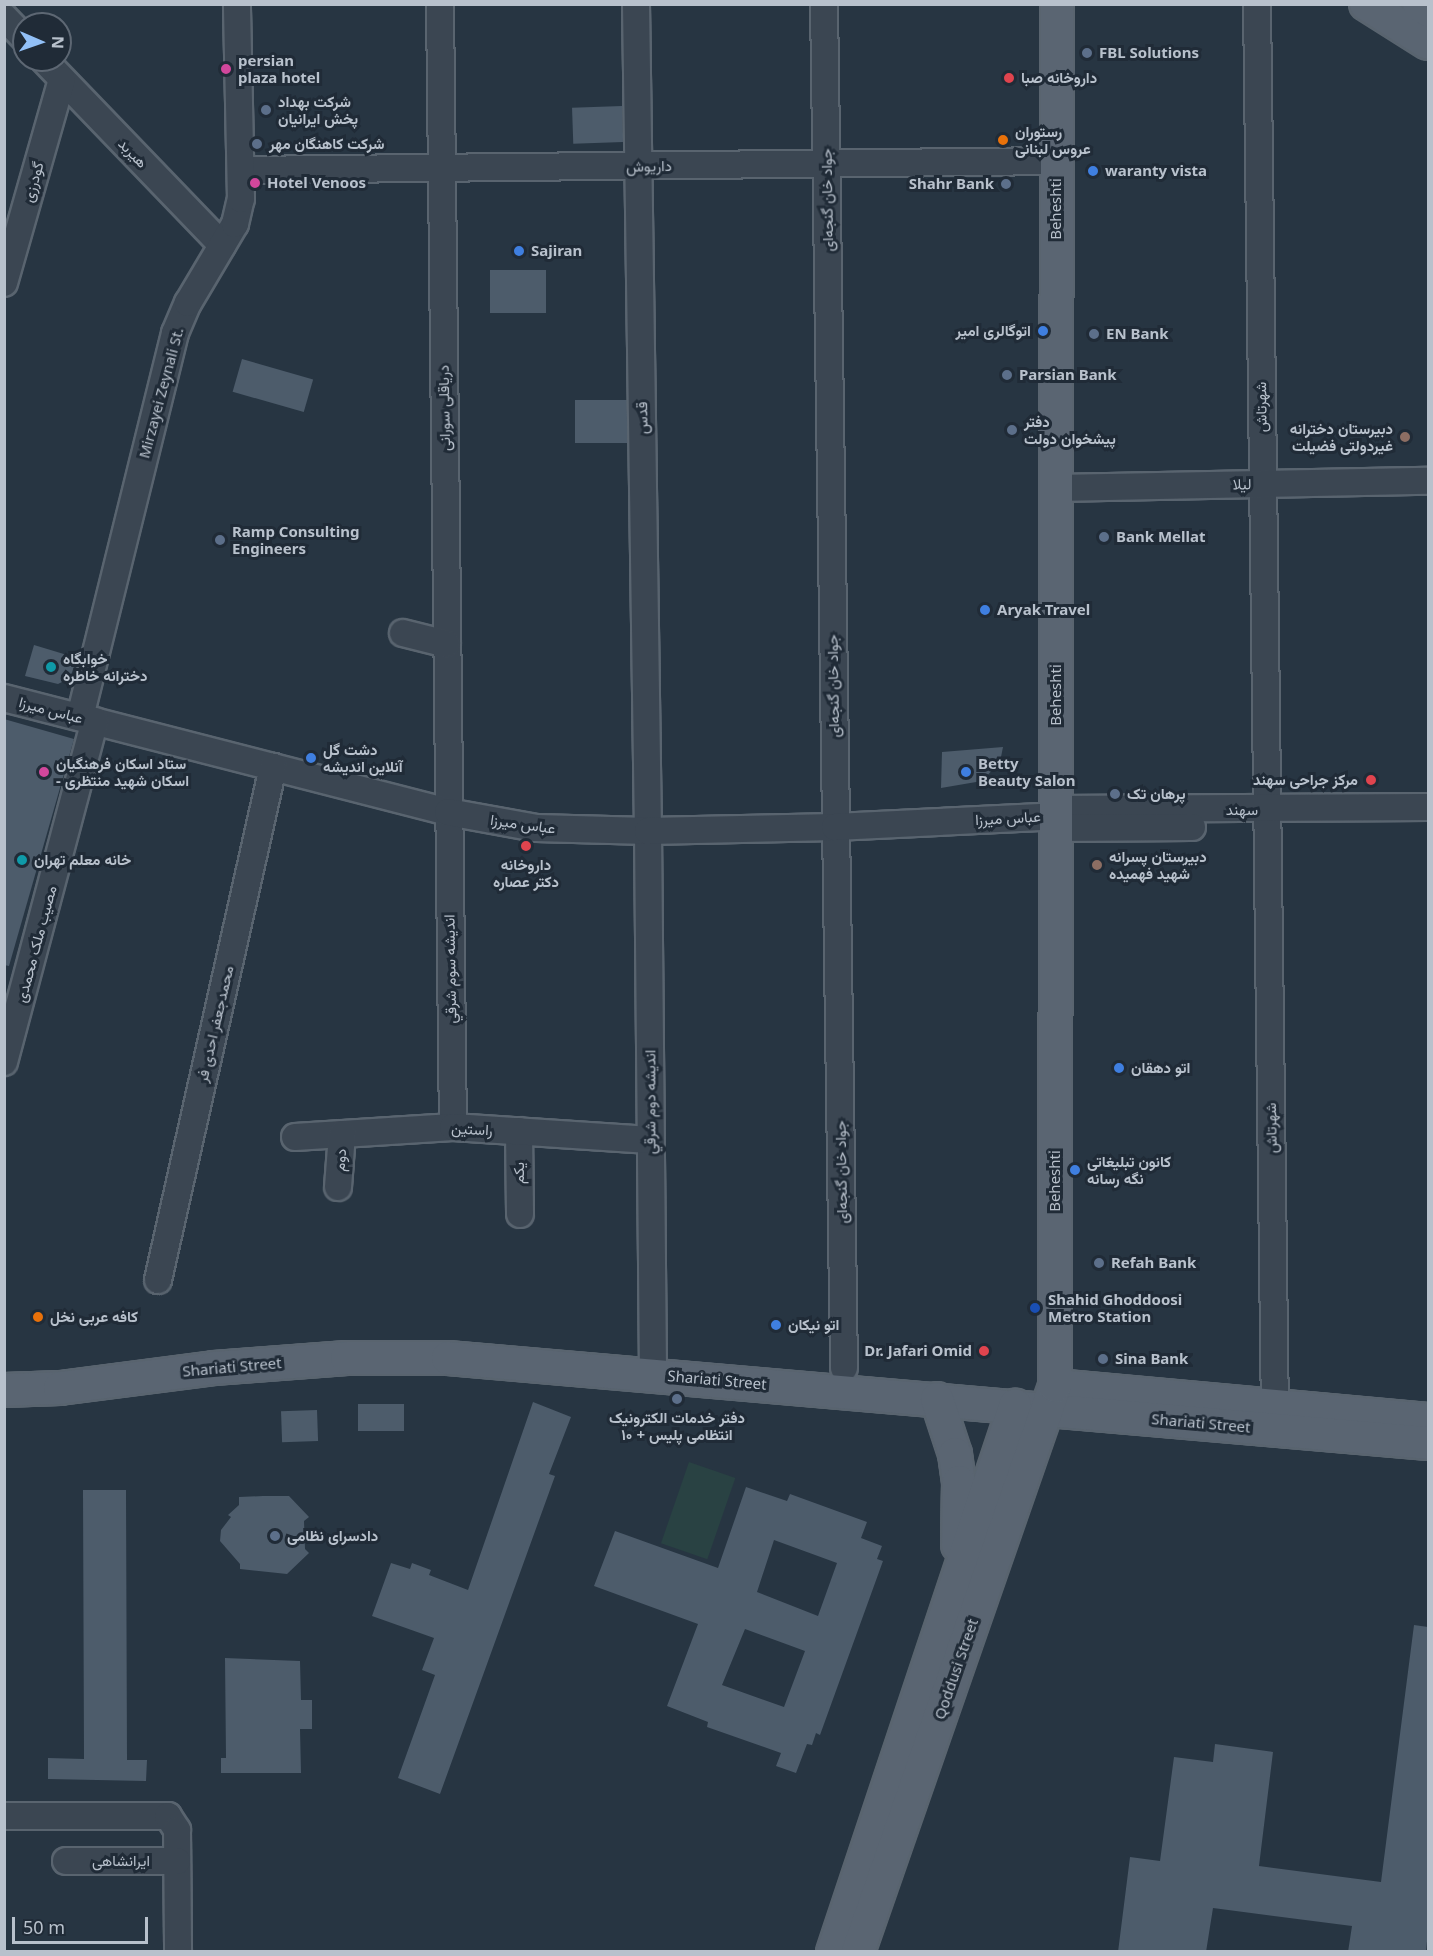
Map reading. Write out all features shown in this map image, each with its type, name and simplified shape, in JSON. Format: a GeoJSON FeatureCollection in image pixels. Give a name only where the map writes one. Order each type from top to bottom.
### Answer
{"type":"FeatureCollection","features":[{"type":"Feature","properties":{"kind":"main road","name":"Beheshti"},"geometry":{"type":"LineString","coordinates":[[1050,1398],[1051,817],[1056,488],[1057,4]]}},
{"type":"Feature","properties":{"kind":"main road"},"geometry":{"type":"LineString","coordinates":[[1366,4],[1428,43]]}},
{"type":"Feature","properties":{"kind":"main road"},"geometry":{"type":"LineString","coordinates":[[1419,4],[1428,10]]}},
{"type":"Feature","properties":{"kind":"main road","name":"Shariati Street"},"geometry":{"type":"LineString","coordinates":[[8,1391],[117,1382],[214,1368],[347,1358],[448,1358],[652,1374],[844,1380],[937,1399],[1015,1406],[1050,1398],[1275,1418],[1428,1443]]}},
{"type":"Feature","properties":{"kind":"main road","name":"Qoddusi Street"},"geometry":{"type":"LineString","coordinates":[[858,1952],[1050,1398]]}},
{"type":"Feature","properties":{"kind":"main road"},"geometry":{"type":"LineString","coordinates":[[937,1399],[953,1446],[959,1482],[956,1581]]}},
{"type":"Feature","properties":{"kind":"main road","name":"Qoddusi Street"},"geometry":{"type":"LineString","coordinates":[[833,1952],[1015,1406]]}},
{"type":"Feature","properties":{"kind":"main road","name":"Shariati Street"},"geometry":{"type":"LineString","coordinates":[[1275,1418],[1428,1420]]}},
{"type":"Feature","properties":{"kind":"street","name":"Mirzayei Zeynali St."},"geometry":{"type":"LineString","coordinates":[[88,719],[175,333],[188,303],[235,224],[241,199],[237,4]]}},
{"type":"Feature","properties":{"kind":"street","name":"دریاقلی سورانی"},"geometry":{"type":"LineString","coordinates":[[440,4],[448,812]]}},
{"type":"Feature","properties":{"kind":"street","name":"قدس"},"geometry":{"type":"LineString","coordinates":[[636,4],[648,831]]}},
{"type":"Feature","properties":{"kind":"street","name":"جواد خان گنجه‌ای"},"geometry":{"type":"LineString","coordinates":[[824,4],[844,1380]]}},
{"type":"Feature","properties":{"kind":"street","name":"شهرتاش"},"geometry":{"type":"LineString","coordinates":[[1257,4],[1275,1418]]}},
{"type":"Feature","properties":{"kind":"street","name":"هیربد"},"geometry":{"type":"LineString","coordinates":[[55,72],[222,245]]}},
{"type":"Feature","properties":{"kind":"street","name":"گودرزی"},"geometry":{"type":"LineString","coordinates":[[4,283],[62,80]]}},
{"type":"Feature","properties":{"kind":"street","name":"داریوش"},"geometry":{"type":"LineString","coordinates":[[241,170],[1057,161]]}},
{"type":"Feature","properties":{"kind":"street","name":"لیلا"},"geometry":{"type":"LineString","coordinates":[[1056,488],[1428,481]]}},
{"type":"Feature","properties":{"kind":"street"},"geometry":{"type":"LineString","coordinates":[[402,633],[447,644]]}},
{"type":"Feature","properties":{"kind":"street","name":"عباس میرزا"},"geometry":{"type":"LineString","coordinates":[[4,698],[448,812],[536,828],[648,831],[1051,817]]}},
{"type":"Feature","properties":{"kind":"street","name":"مصیب ملک محمدی"},"geometry":{"type":"LineString","coordinates":[[4,1062],[88,719]]}},
{"type":"Feature","properties":{"kind":"street","name":"محمدجعفر احدی فر"},"geometry":{"type":"LineString","coordinates":[[158,1280],[273,767]]}},
{"type":"Feature","properties":{"kind":"street","name":"سهند"},"geometry":{"type":"LineString","coordinates":[[1051,817],[1268,818],[1428,807]]}},
{"type":"Feature","properties":{"kind":"street","name":"اندیشه سوم شرقي"},"geometry":{"type":"LineString","coordinates":[[448,812],[453,1127]]}},
{"type":"Feature","properties":{"kind":"street","name":"انديشه دوم شرقي"},"geometry":{"type":"LineString","coordinates":[[648,831],[652,1374]]}},
{"type":"Feature","properties":{"kind":"street","name":"راستین"},"geometry":{"type":"LineString","coordinates":[[295,1137],[453,1127],[650,1140]]}},
{"type":"Feature","properties":{"kind":"street","name":"یکم"},"geometry":{"type":"LineString","coordinates":[[519,1131],[520,1214]]}},
{"type":"Feature","properties":{"kind":"street","name":"دوم"},"geometry":{"type":"LineString","coordinates":[[338,1187],[342,1134]]}},
{"type":"Feature","properties":{"kind":"street"},"geometry":{"type":"LineString","coordinates":[[4,1816],[168,1816],[174,1822],[177,1830],[178,1952]]}},
{"type":"Feature","properties":{"kind":"street","name":"ایرانشاهی"},"geometry":{"type":"LineString","coordinates":[[66,1861],[177,1861]]}},
{"type":"Feature","properties":{"kind":"green space"},"geometry":{"type":"Polygon","coordinates":[[[689,1462],[735,1478],[707,1559],[661,1543],[689,1462]]]}},
{"type":"Feature","properties":{"kind":"building"},"geometry":{"type":"Polygon","coordinates":[[[622,106],[623,142],[573,144],[572,108],[622,106]]]}},
{"type":"Feature","properties":{"kind":"building"},"geometry":{"type":"Polygon","coordinates":[[[490,270],[546,270],[546,313],[490,313],[490,270]]]}},
{"type":"Feature","properties":{"kind":"building"},"geometry":{"type":"Polygon","coordinates":[[[242,359],[313,379],[304,412],[233,392],[242,359]]]}},
{"type":"Feature","properties":{"kind":"building"},"geometry":{"type":"Polygon","coordinates":[[[575,400],[627,400],[627,443],[575,443],[575,400]]]}},
{"type":"Feature","properties":{"kind":"building","name":"خوابگاه دخترانه خاطره"},"geometry":{"type":"Polygon","coordinates":[[[34,645],[77,658],[70,678],[58,684],[25,676],[34,645]]]}},
{"type":"Feature","properties":{"kind":"building","name":"خانه معلم تهران"},"geometry":{"type":"Polygon","coordinates":[[[4,719],[74,739],[9,966],[4,965],[4,719]]]}},
{"type":"Feature","properties":{"kind":"building","name":"Betty Beauty Salon"},"geometry":{"type":"Polygon","coordinates":[[[1003,747],[1000,762],[982,781],[941,788],[942,752],[1003,747]]]}},
{"type":"Feature","properties":{"kind":"building"},"geometry":{"type":"Polygon","coordinates":[[[533,1402],[571,1417],[549,1474],[555,1476],[440,1794],[398,1778],[435,1675],[422,1670],[434,1638],[372,1616],[391,1563],[410,1569],[412,1563],[431,1570],[429,1575],[468,1590],[533,1402]]]}},
{"type":"Feature","properties":{"kind":"building"},"geometry":{"type":"Polygon","coordinates":[[[358,1404],[404,1404],[404,1431],[358,1431],[358,1404]]]}},
{"type":"Feature","properties":{"kind":"building"},"geometry":{"type":"Polygon","coordinates":[[[317,1410],[318,1441],[282,1442],[281,1411],[317,1410]]]}},
{"type":"Feature","properties":{"kind":"building"},"geometry":{"type":"Polygon","coordinates":[[[746,1487],[787,1501],[790,1494],[867,1522],[861,1538],[882,1546],[877,1559],[883,1561],[820,1735],[816,1733],[812,1745],[807,1744],[796,1773],[776,1766],[781,1753],[707,1727],[708,1722],[667,1706],[698,1624],[594,1586],[615,1531],[718,1568],[746,1487]],[[774,1540],[757,1592],[818,1616],[837,1563],[774,1540]],[[745,1629],[722,1685],[784,1707],[805,1651],[745,1629]]]}},
{"type":"Feature","properties":{"kind":"building"},"geometry":{"type":"Polygon","coordinates":[[[83,1490],[126,1490],[127,1760],[147,1760],[146,1781],[48,1779],[48,1758],[84,1759],[83,1490]]]}},
{"type":"Feature","properties":{"kind":"building"},"geometry":{"type":"Polygon","coordinates":[[[289,1496],[309,1517],[304,1521],[305,1549],[309,1553],[287,1574],[240,1569],[240,1564],[220,1541],[221,1530],[231,1517],[228,1515],[239,1505],[239,1497],[289,1496]]]}},
{"type":"Feature","properties":{"kind":"building"},"geometry":{"type":"Polygon","coordinates":[[[1414,1625],[1428,1627],[1428,1930],[1426,1952],[1348,1952],[1352,1926],[1213,1908],[1206,1952],[1118,1952],[1130,1857],[1160,1861],[1174,1757],[1213,1762],[1215,1744],[1273,1752],[1259,1866],[1381,1882],[1414,1625]]]}},
{"type":"Feature","properties":{"kind":"building"},"geometry":{"type":"Polygon","coordinates":[[[225,1658],[300,1661],[301,1700],[312,1700],[312,1729],[300,1729],[301,1773],[221,1773],[221,1758],[226,1758],[225,1658]]]}},
{"type":"Feature","properties":{"kind":"place","name":"FBL Solutions"},"geometry":{"type":"Point","coordinates":[1087,53]}},
{"type":"Feature","properties":{"kind":"place","name":"persian plaza hotel"},"geometry":{"type":"Point","coordinates":[226,69]}},
{"type":"Feature","properties":{"kind":"place","name":"داروخانه صبا"},"geometry":{"type":"Point","coordinates":[1009,78]}},
{"type":"Feature","properties":{"kind":"place","name":"شرکت بهداد پخش ایرانیان"},"geometry":{"type":"Point","coordinates":[266,110]}},
{"type":"Feature","properties":{"kind":"place","name":"رستوران عروس لبنانی"},"geometry":{"type":"Point","coordinates":[1003,140]}},
{"type":"Feature","properties":{"kind":"place","name":"شرکت کاهنگان مهر"},"geometry":{"type":"Point","coordinates":[257,144]}},
{"type":"Feature","properties":{"kind":"place","name":"waranty vista"},"geometry":{"type":"Point","coordinates":[1093,171]}},
{"type":"Feature","properties":{"kind":"place","name":"Hotel Venoos"},"geometry":{"type":"Point","coordinates":[255,183]}},
{"type":"Feature","properties":{"kind":"place","name":"Shahr Bank"},"geometry":{"type":"Point","coordinates":[1006,184]}},
{"type":"Feature","properties":{"kind":"place","name":"Sajiran"},"geometry":{"type":"Point","coordinates":[519,251]}},
{"type":"Feature","properties":{"kind":"place","name":"اتوگالری امیر"},"geometry":{"type":"Point","coordinates":[1043,331]}},
{"type":"Feature","properties":{"kind":"place","name":"EN Bank"},"geometry":{"type":"Point","coordinates":[1094,334]}},
{"type":"Feature","properties":{"kind":"place","name":"Parsian Bank"},"geometry":{"type":"Point","coordinates":[1007,375]}},
{"type":"Feature","properties":{"kind":"place","name":"دفتر پیشخوان دولت"},"geometry":{"type":"Point","coordinates":[1012,430]}},
{"type":"Feature","properties":{"kind":"place","name":"دبيرستان دخترانه غیردولتی فضیلت"},"geometry":{"type":"Point","coordinates":[1405,437]}},
{"type":"Feature","properties":{"kind":"place","name":"Bank Mellat"},"geometry":{"type":"Point","coordinates":[1104,537]}},
{"type":"Feature","properties":{"kind":"place","name":"Ramp Consulting Engineers"},"geometry":{"type":"Point","coordinates":[220,540]}},
{"type":"Feature","properties":{"kind":"place","name":"Aryak Travel"},"geometry":{"type":"Point","coordinates":[985,610]}},
{"type":"Feature","properties":{"kind":"place","name":"خوابگاه دخترانه خاطره"},"geometry":{"type":"Point","coordinates":[51,667]}},
{"type":"Feature","properties":{"kind":"place","name":"دشت گل آنلاین اندیشه"},"geometry":{"type":"Point","coordinates":[311,758]}},
{"type":"Feature","properties":{"kind":"place","name":"ستاد اسکان فرهنگیان - اسکان شهید منتظری"},"geometry":{"type":"Point","coordinates":[44,772]}},
{"type":"Feature","properties":{"kind":"place","name":"Betty Beauty Salon"},"geometry":{"type":"Point","coordinates":[966,772]}},
{"type":"Feature","properties":{"kind":"place","name":"مرکز جراحی سهند"},"geometry":{"type":"Point","coordinates":[1371,780]}},
{"type":"Feature","properties":{"kind":"place","name":"پرهان تک"},"geometry":{"type":"Point","coordinates":[1115,794]}},
{"type":"Feature","properties":{"kind":"place","name":"داروخانه دکتر عصاره"},"geometry":{"type":"Point","coordinates":[526,846]}},
{"type":"Feature","properties":{"kind":"place","name":"خانه معلم تهران"},"geometry":{"type":"Point","coordinates":[22,860]}},
{"type":"Feature","properties":{"kind":"place","name":"دبیرستان پسرانه شهید فهمیده"},"geometry":{"type":"Point","coordinates":[1097,865]}},
{"type":"Feature","properties":{"kind":"place","name":"اتو دهقان"},"geometry":{"type":"Point","coordinates":[1119,1068]}},
{"type":"Feature","properties":{"kind":"place","name":"کانون تبلیغاتی نگه رسانه"},"geometry":{"type":"Point","coordinates":[1075,1170]}},
{"type":"Feature","properties":{"kind":"place","name":"Refah Bank"},"geometry":{"type":"Point","coordinates":[1099,1263]}},
{"type":"Feature","properties":{"kind":"place","name":"Shahid Ghoddoosi Metro Station"},"geometry":{"type":"Point","coordinates":[1035,1308]}},
{"type":"Feature","properties":{"kind":"place","name":"کافه عربی نخل"},"geometry":{"type":"Point","coordinates":[38,1317]}},
{"type":"Feature","properties":{"kind":"place","name":"اتو نیکان"},"geometry":{"type":"Point","coordinates":[776,1325]}},
{"type":"Feature","properties":{"kind":"place","name":"Dr. Jafari Omid"},"geometry":{"type":"Point","coordinates":[984,1351]}},
{"type":"Feature","properties":{"kind":"place","name":"Sina Bank"},"geometry":{"type":"Point","coordinates":[1103,1359]}},
{"type":"Feature","properties":{"kind":"place","name":"دفتر خدمات الکترونیک انتظامی پلیس + ۱۰"},"geometry":{"type":"Point","coordinates":[677,1399]}},
{"type":"Feature","properties":{"kind":"place","name":"دادسرای نظامی"},"geometry":{"type":"Point","coordinates":[275,1536]}}]}
